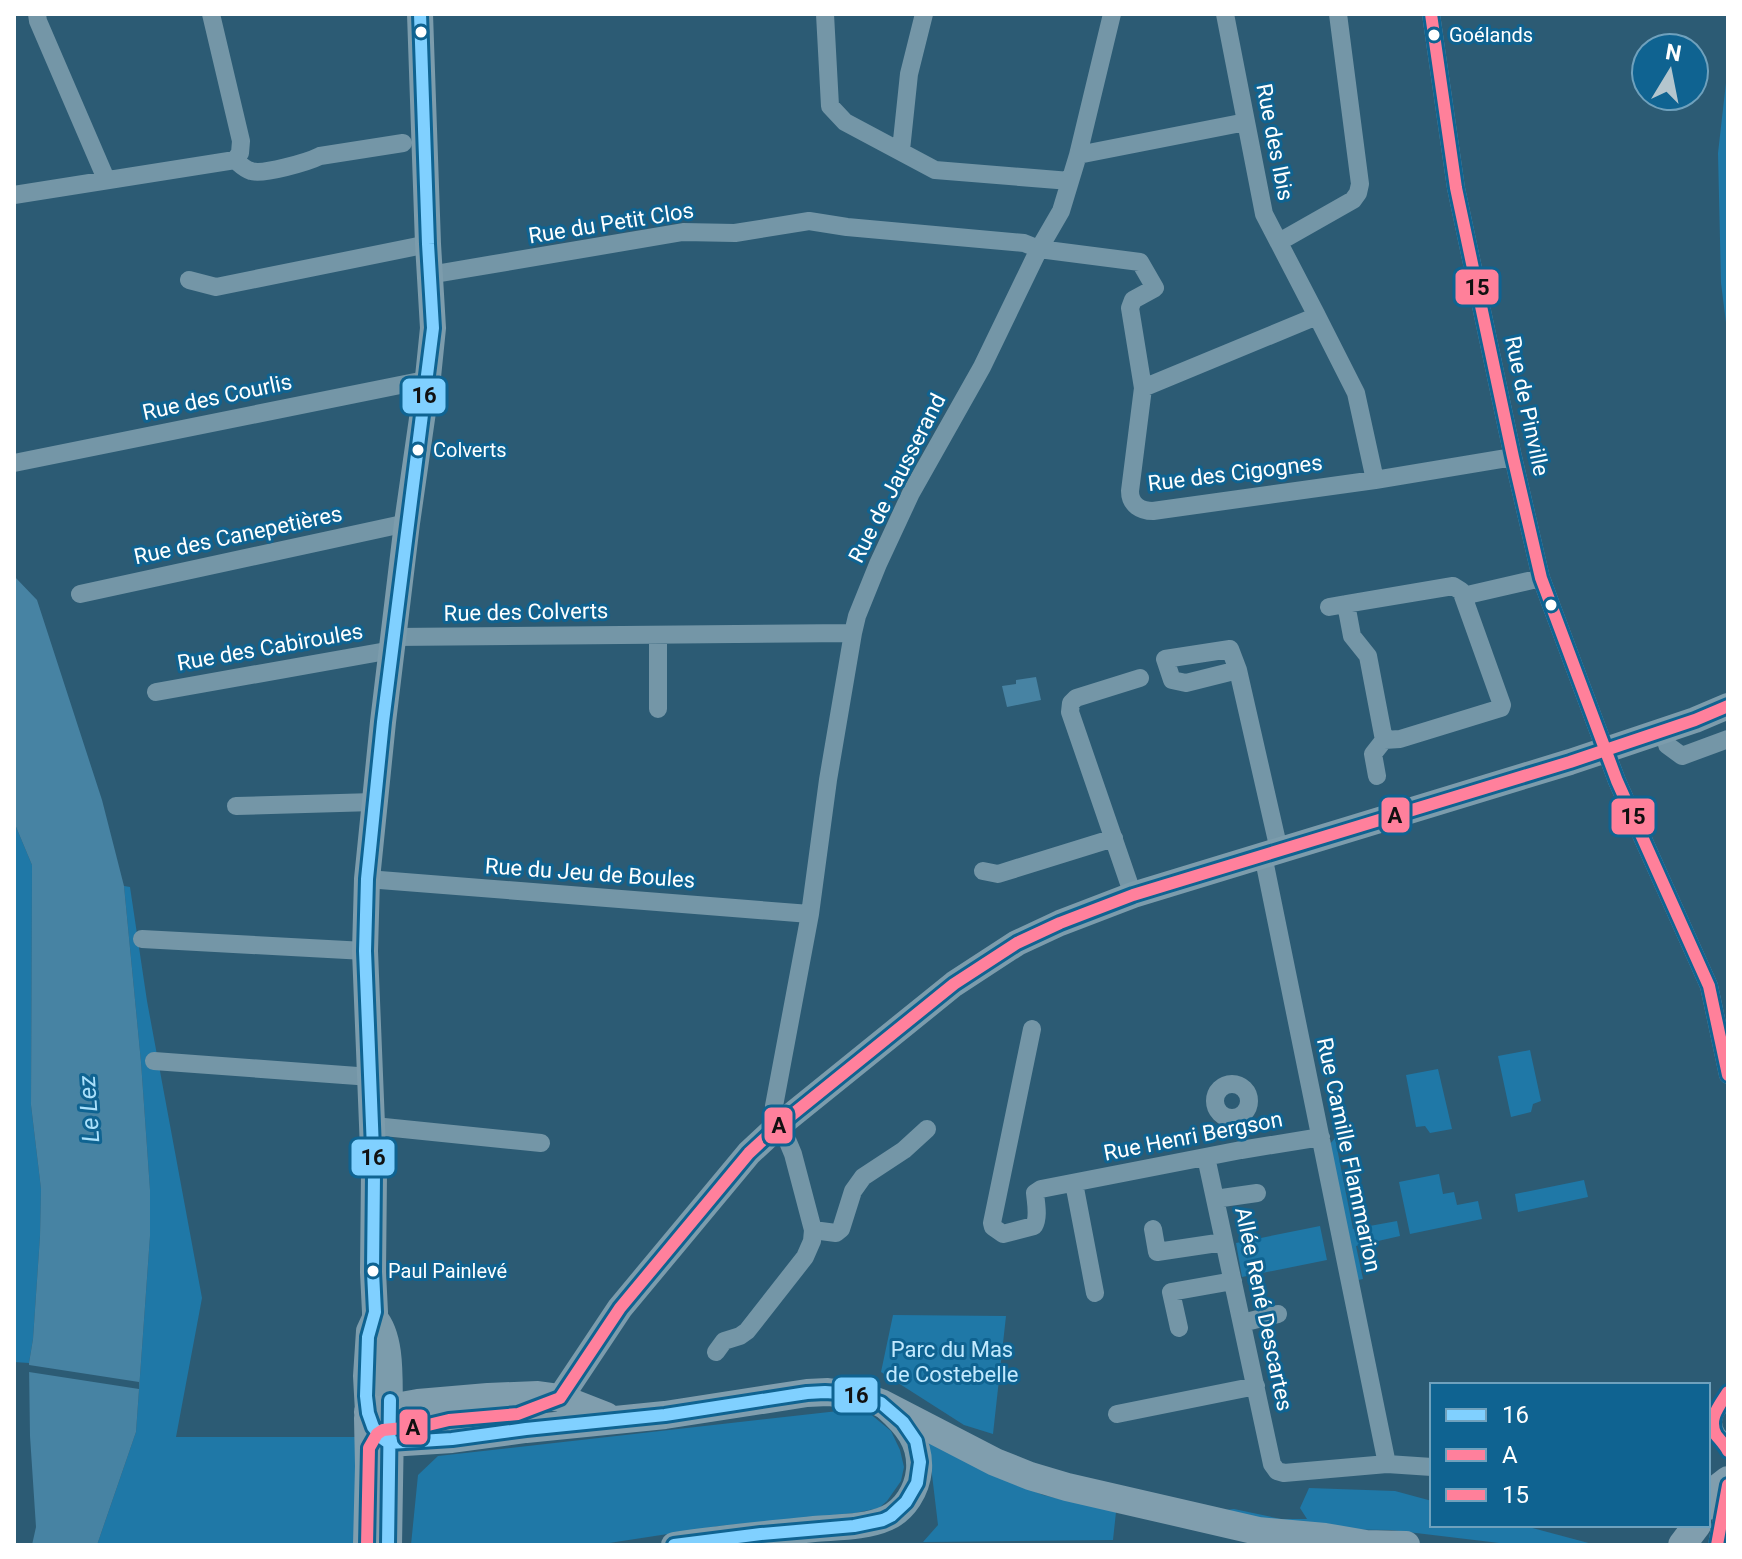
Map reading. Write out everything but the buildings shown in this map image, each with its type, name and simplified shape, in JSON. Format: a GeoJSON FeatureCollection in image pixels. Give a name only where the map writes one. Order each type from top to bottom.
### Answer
{"type":"FeatureCollection","features":[{"type":"Feature","properties":{"kind":"main road"},"geometry":{"type":"LineString","coordinates":[[367,1545],[369,1466],[390,1367],[383,1327],[375,1318],[374,1174],[365,951],[367,879],[392,643],[433,328],[420,14]]}},
{"type":"Feature","properties":{"kind":"main road"},"geometry":{"type":"LineString","coordinates":[[526,1429],[550,1411],[620,1308],[749,1153],[954,984],[1017,943],[1133,895],[1605,751],[1728,706]]}},
{"type":"Feature","properties":{"kind":"main road"},"geometry":{"type":"LineString","coordinates":[[1605,751],[1641,754],[1728,722]]}},
{"type":"Feature","properties":{"kind":"main road"},"geometry":{"type":"LineString","coordinates":[[389,1443],[665,1415],[817,1392],[850,1393],[881,1403],[995,1462],[1030,1476],[1258,1531],[1366,1544]]}},
{"type":"Feature","properties":{"kind":"main road"},"geometry":{"type":"LineString","coordinates":[[379,1411],[418,1403],[538,1395],[560,1398],[606,1416],[631,1418]]}},
{"type":"Feature","properties":{"kind":"main road"},"geometry":{"type":"LineString","coordinates":[[674,1545],[859,1525],[889,1517],[909,1500],[914,1491],[920,1455],[916,1442],[903,1423],[881,1403]]}},
{"type":"Feature","properties":{"kind":"main road"},"geometry":{"type":"LineString","coordinates":[[379,1411],[389,1443],[388,1545]]}},
{"type":"Feature","properties":{"kind":"main road"},"geometry":{"type":"LineString","coordinates":[[1710,1503],[1719,1487],[1728,1483]]}},
{"type":"Feature","properties":{"kind":"main road"},"geometry":{"type":"LineString","coordinates":[[1682,1545],[1696,1527]]}},
{"type":"Feature","properties":{"kind":"main road"},"geometry":{"type":"LineString","coordinates":[[1342,1545],[1406,1545]]}},
{"type":"Feature","properties":{"kind":"street"},"geometry":{"type":"LineString","coordinates":[[37,14],[106,179]]}},
{"type":"Feature","properties":{"kind":"street"},"geometry":{"type":"LineString","coordinates":[[14,195],[235,160],[240,153],[241,141],[211,14]]}},
{"type":"Feature","properties":{"kind":"street"},"geometry":{"type":"LineString","coordinates":[[825,14],[830,106],[845,122],[935,170],[1070,181]]}},
{"type":"Feature","properties":{"kind":"street"},"geometry":{"type":"LineString","coordinates":[[901,150],[909,74],[924,14]]}},
{"type":"Feature","properties":{"kind":"street","name":"Rue de Jausserand"},"geometry":{"type":"LineString","coordinates":[[777,1127],[776,1092],[810,914],[828,780],[857,616],[911,493],[982,367],[1039,249],[1061,211],[1078,155],[1112,14]]}},
{"type":"Feature","properties":{"kind":"street","name":"Rue des Ibis"},"geometry":{"type":"LineString","coordinates":[[1225,14],[1264,214],[1356,393],[1375,480]]}},
{"type":"Feature","properties":{"kind":"street"},"geometry":{"type":"LineString","coordinates":[[1279,242],[1353,200],[1358,193],[1360,184],[1338,14]]}},
{"type":"Feature","properties":{"kind":"street","name":"Rue de Pinville"},"geometry":{"type":"LineString","coordinates":[[1431,14],[1456,188],[1541,578],[1605,751],[1709,986],[1728,1075]]}},
{"type":"Feature","properties":{"kind":"street"},"geometry":{"type":"LineString","coordinates":[[1078,155],[1246,122]]}},
{"type":"Feature","properties":{"kind":"street"},"geometry":{"type":"LineString","coordinates":[[235,160],[254,172],[308,162],[320,156],[403,143]]}},
{"type":"Feature","properties":{"kind":"street","name":"Rue du Petit Clos"},"geometry":{"type":"LineString","coordinates":[[429,275],[683,232],[735,233],[809,221],[846,236],[1024,243],[1039,249]]}},
{"type":"Feature","properties":{"kind":"street"},"geometry":{"type":"LineString","coordinates":[[189,280],[216,287],[428,244]]}},
{"type":"Feature","properties":{"kind":"street","name":"Rue des Cigognes"},"geometry":{"type":"LineString","coordinates":[[1039,249],[1140,262],[1155,288],[1133,300],[1130,308],[1143,388],[1130,497],[1134,504],[1146,511],[1375,480],[1513,457]]}},
{"type":"Feature","properties":{"kind":"street"},"geometry":{"type":"LineString","coordinates":[[1143,388],[1317,316]]}},
{"type":"Feature","properties":{"kind":"street","name":"Rue des Courlis"},"geometry":{"type":"LineString","coordinates":[[14,463],[428,377]]}},
{"type":"Feature","properties":{"kind":"street","name":"Rue des Canepetières"},"geometry":{"type":"LineString","coordinates":[[80,594],[407,523]]}},
{"type":"Feature","properties":{"kind":"street"},"geometry":{"type":"LineString","coordinates":[[1463,596],[1541,578]]}},
{"type":"Feature","properties":{"kind":"street"},"geometry":{"type":"LineString","coordinates":[[1377,776],[1373,754],[1384,740],[1400,739],[1501,708],[1463,596],[1453,586],[1338,606],[1352,636],[1368,656],[1384,740]]}},
{"type":"Feature","properties":{"kind":"street","name":"Rue des Colverts"},"geometry":{"type":"LineString","coordinates":[[392,643],[853,633]]}},
{"type":"Feature","properties":{"kind":"street"},"geometry":{"type":"LineString","coordinates":[[658,635],[658,709]]}},
{"type":"Feature","properties":{"kind":"street","name":"Rue des Cabiroules"},"geometry":{"type":"LineString","coordinates":[[156,692],[392,643]]}},
{"type":"Feature","properties":{"kind":"street","name":"Rue Camille Flammarion"},"geometry":{"type":"LineString","coordinates":[[1238,670],[1321,1137],[1387,1464]]}},
{"type":"Feature","properties":{"kind":"street"},"geometry":{"type":"LineString","coordinates":[[1133,895],[1070,712],[1071,703],[1076,698],[1140,678]]}},
{"type":"Feature","properties":{"kind":"street"},"geometry":{"type":"LineString","coordinates":[[1667,745],[1682,756],[1728,739]]}},
{"type":"Feature","properties":{"kind":"street"},"geometry":{"type":"LineString","coordinates":[[236,806],[374,802]]}},
{"type":"Feature","properties":{"kind":"street"},"geometry":{"type":"LineString","coordinates":[[983,871],[998,874],[1114,838]]}},
{"type":"Feature","properties":{"kind":"street","name":"Rue du Jeu de Boules"},"geometry":{"type":"LineString","coordinates":[[367,879],[810,914]]}},
{"type":"Feature","properties":{"kind":"street"},"geometry":{"type":"LineString","coordinates":[[142,939],[365,951]]}},
{"type":"Feature","properties":{"kind":"street"},"geometry":{"type":"LineString","coordinates":[[1709,986],[1728,980]]}},
{"type":"Feature","properties":{"kind":"street","name":"Rue Henri Bergson"},"geometry":{"type":"LineString","coordinates":[[1032,1029],[993,1227],[1003,1234],[1034,1226],[1037,1209],[1035,1193],[1051,1187],[1321,1137]]}},
{"type":"Feature","properties":{"kind":"street"},"geometry":{"type":"LineString","coordinates":[[154,1061],[371,1077]]}},
{"type":"Feature","properties":{"kind":"street"},"geometry":{"type":"LineString","coordinates":[[1235,1118],[1241,1150]]}},
{"type":"Feature","properties":{"kind":"street"},"geometry":{"type":"LineString","coordinates":[[372,1130],[384,1127],[541,1143]]}},
{"type":"Feature","properties":{"kind":"street"},"geometry":{"type":"LineString","coordinates":[[716,1352],[724,1341],[747,1331],[805,1257],[812,1241],[813,1230],[793,1154],[777,1127]]}},
{"type":"Feature","properties":{"kind":"street"},"geometry":{"type":"LineString","coordinates":[[813,1230],[836,1233],[841,1229],[853,1191],[863,1177],[904,1150],[927,1129]]}},
{"type":"Feature","properties":{"kind":"street","name":"Allée René Descartes"},"geometry":{"type":"LineString","coordinates":[[1206,1157],[1272,1464],[1277,1471],[1284,1473],[1387,1464]]}},
{"type":"Feature","properties":{"kind":"street"},"geometry":{"type":"LineString","coordinates":[[1074,1183],[1095,1293]]}},
{"type":"Feature","properties":{"kind":"street"},"geometry":{"type":"LineString","coordinates":[[1215,1199],[1257,1193]]}},
{"type":"Feature","properties":{"kind":"street"},"geometry":{"type":"LineString","coordinates":[[1153,1229],[1157,1252],[1224,1242]]}},
{"type":"Feature","properties":{"kind":"street"},"geometry":{"type":"LineString","coordinates":[[1179,1328],[1171,1292],[1233,1281]]}},
{"type":"Feature","properties":{"kind":"street"},"geometry":{"type":"LineString","coordinates":[[1242,1323],[1278,1314]]}},
{"type":"Feature","properties":{"kind":"street"},"geometry":{"type":"LineString","coordinates":[[1117,1414],[1256,1386]]}},
{"type":"Feature","properties":{"kind":"street"},"geometry":{"type":"LineString","coordinates":[[1387,1464],[1430,1467]]}},
{"type":"Feature","properties":{"kind":"street"},"geometry":{"type":"LineString","coordinates":[[1717,1545],[1728,1483]]}},
{"type":"Feature","properties":{"kind":"green space"},"geometry":{"type":"Polygon","coordinates":[[[1728,14],[1728,339],[1721,283],[1718,153],[1727,74],[1728,14]]]}},
{"type":"Feature","properties":{"kind":"green space"},"geometry":{"type":"Polygon","coordinates":[[[14,822],[32,865],[31,1105],[41,1189],[29,1363],[14,1362],[14,822]]]}},
{"type":"Feature","properties":{"kind":"green space"},"geometry":{"type":"Polygon","coordinates":[[[124,886],[130,887],[147,1001],[202,1298],[176,1437],[356,1437],[357,1545],[97,1545],[136,1432],[150,1236],[141,1062],[124,886]]]}},
{"type":"Feature","properties":{"kind":"green space"},"geometry":{"type":"Polygon","coordinates":[[[1530,1050],[1541,1101],[1533,1104],[1531,1112],[1511,1117],[1498,1056],[1530,1050]]]}},
{"type":"Feature","properties":{"kind":"green space"},"geometry":{"type":"Polygon","coordinates":[[[1438,1069],[1452,1129],[1430,1133],[1425,1126],[1416,1127],[1406,1075],[1438,1069]]]}},
{"type":"Feature","properties":{"kind":"green space"},"geometry":{"type":"Polygon","coordinates":[[[1335,1138],[1353,1229],[1397,1221],[1400,1236],[1356,1246],[1363,1279],[1358,1280],[1330,1144],[1335,1138]]]}},
{"type":"Feature","properties":{"kind":"green space"},"geometry":{"type":"Polygon","coordinates":[[[1439,1174],[1443,1194],[1454,1192],[1457,1205],[1478,1201],[1482,1219],[1410,1234],[1399,1182],[1439,1174]]]}},
{"type":"Feature","properties":{"kind":"green space"},"geometry":{"type":"Polygon","coordinates":[[[1584,1180],[1588,1197],[1518,1212],[1515,1194],[1584,1180]]]}},
{"type":"Feature","properties":{"kind":"green space"},"geometry":{"type":"Polygon","coordinates":[[[1320,1226],[1327,1260],[1242,1277],[1236,1243],[1320,1226]]]}},
{"type":"Feature","properties":{"kind":"green space","name":"Parc du Mas de Costebelle"},"geometry":{"type":"Polygon","coordinates":[[[893,1315],[1006,1316],[993,1434],[964,1425],[881,1372],[893,1315]]]}},
{"type":"Feature","properties":{"kind":"green space"},"geometry":{"type":"Polygon","coordinates":[[[847,1410],[868,1412],[891,1431],[900,1450],[904,1467],[901,1481],[879,1508],[720,1526],[596,1545],[411,1545],[418,1475],[438,1456],[847,1410]]]}},
{"type":"Feature","properties":{"kind":"green space"},"geometry":{"type":"Polygon","coordinates":[[[909,1420],[983,1470],[1043,1495],[1116,1512],[1113,1540],[923,1542],[938,1525],[930,1458],[909,1420]]]}},
{"type":"Feature","properties":{"kind":"green space"},"geometry":{"type":"Polygon","coordinates":[[[1309,1488],[1395,1491],[1430,1500],[1430,1527],[1528,1527],[1596,1545],[1516,1545],[1391,1530],[1311,1529],[1211,1512],[1234,1509],[1281,1519],[1307,1519],[1300,1508],[1309,1488]]]}},
{"type":"Feature","properties":{"kind":"water","name":"Le Lez"},"geometry":{"type":"Polygon","coordinates":[[[14,576],[37,600],[102,800],[124,886],[141,1062],[150,1236],[136,1432],[97,1545],[32,1545],[36,1527],[29,1363],[41,1189],[31,1105],[32,865],[14,822],[14,576]]]}},
{"type":"Feature","properties":{"kind":"water"},"geometry":{"type":"Polygon","coordinates":[[[1036,677],[1041,700],[1007,707],[1002,686],[1036,677]]]}},
{"type":"Feature","properties":{"kind":"pier"},"geometry":{"type":"Polygon","coordinates":[[[29,1365],[139,1382],[139,1389],[29,1372],[29,1365]]]}},
{"type":"Feature","properties":{"kind":"transit line","name":"16"},"geometry":{"type":"LineString","coordinates":[[420,14],[433,328],[383,722],[367,879],[365,951],[374,1174],[375,1312],[368,1337],[368,1413],[373,1427],[389,1443],[665,1415],[825,1392],[853,1394],[881,1403],[903,1422],[916,1441],[920,1462],[917,1483],[906,1502],[883,1520],[854,1526],[674,1545]]}},
{"type":"Feature","properties":{"kind":"transit line","name":"15"},"geometry":{"type":"LineString","coordinates":[[1431,14],[1456,188],[1541,578],[1617,781],[1709,986],[1728,1075]]}},
{"type":"Feature","properties":{"kind":"transit line","name":"A"},"geometry":{"type":"LineString","coordinates":[[560,1398],[620,1308],[749,1153],[954,984],[1017,943],[1133,895],[1570,762],[1728,706]]}},
{"type":"Feature","properties":{"kind":"transit line","name":"15"},"geometry":{"type":"LineString","coordinates":[[1728,1392],[1713,1423],[1716,1435],[1728,1451]]}},
{"type":"Feature","properties":{"kind":"transit line","name":"A"},"geometry":{"type":"LineString","coordinates":[[367,1545],[369,1448],[377,1434],[383,1430],[449,1420],[518,1414],[560,1398]]}},
{"type":"Feature","properties":{"kind":"transit line","name":"16"},"geometry":{"type":"LineString","coordinates":[[388,1545],[390,1400]]}},
{"type":"Feature","properties":{"kind":"transit line","name":"15"},"geometry":{"type":"LineString","coordinates":[[1717,1545],[1728,1485]]}},
{"type":"Feature","properties":{"kind":"place","name":"Goélands"},"geometry":{"type":"Point","coordinates":[1434,35]}},
{"type":"Feature","properties":{"kind":"place","name":"Colverts"},"geometry":{"type":"Point","coordinates":[418,450]}},
{"type":"Feature","properties":{"kind":"place","name":"Paul Painlevé"},"geometry":{"type":"Point","coordinates":[373,1271]}}]}
